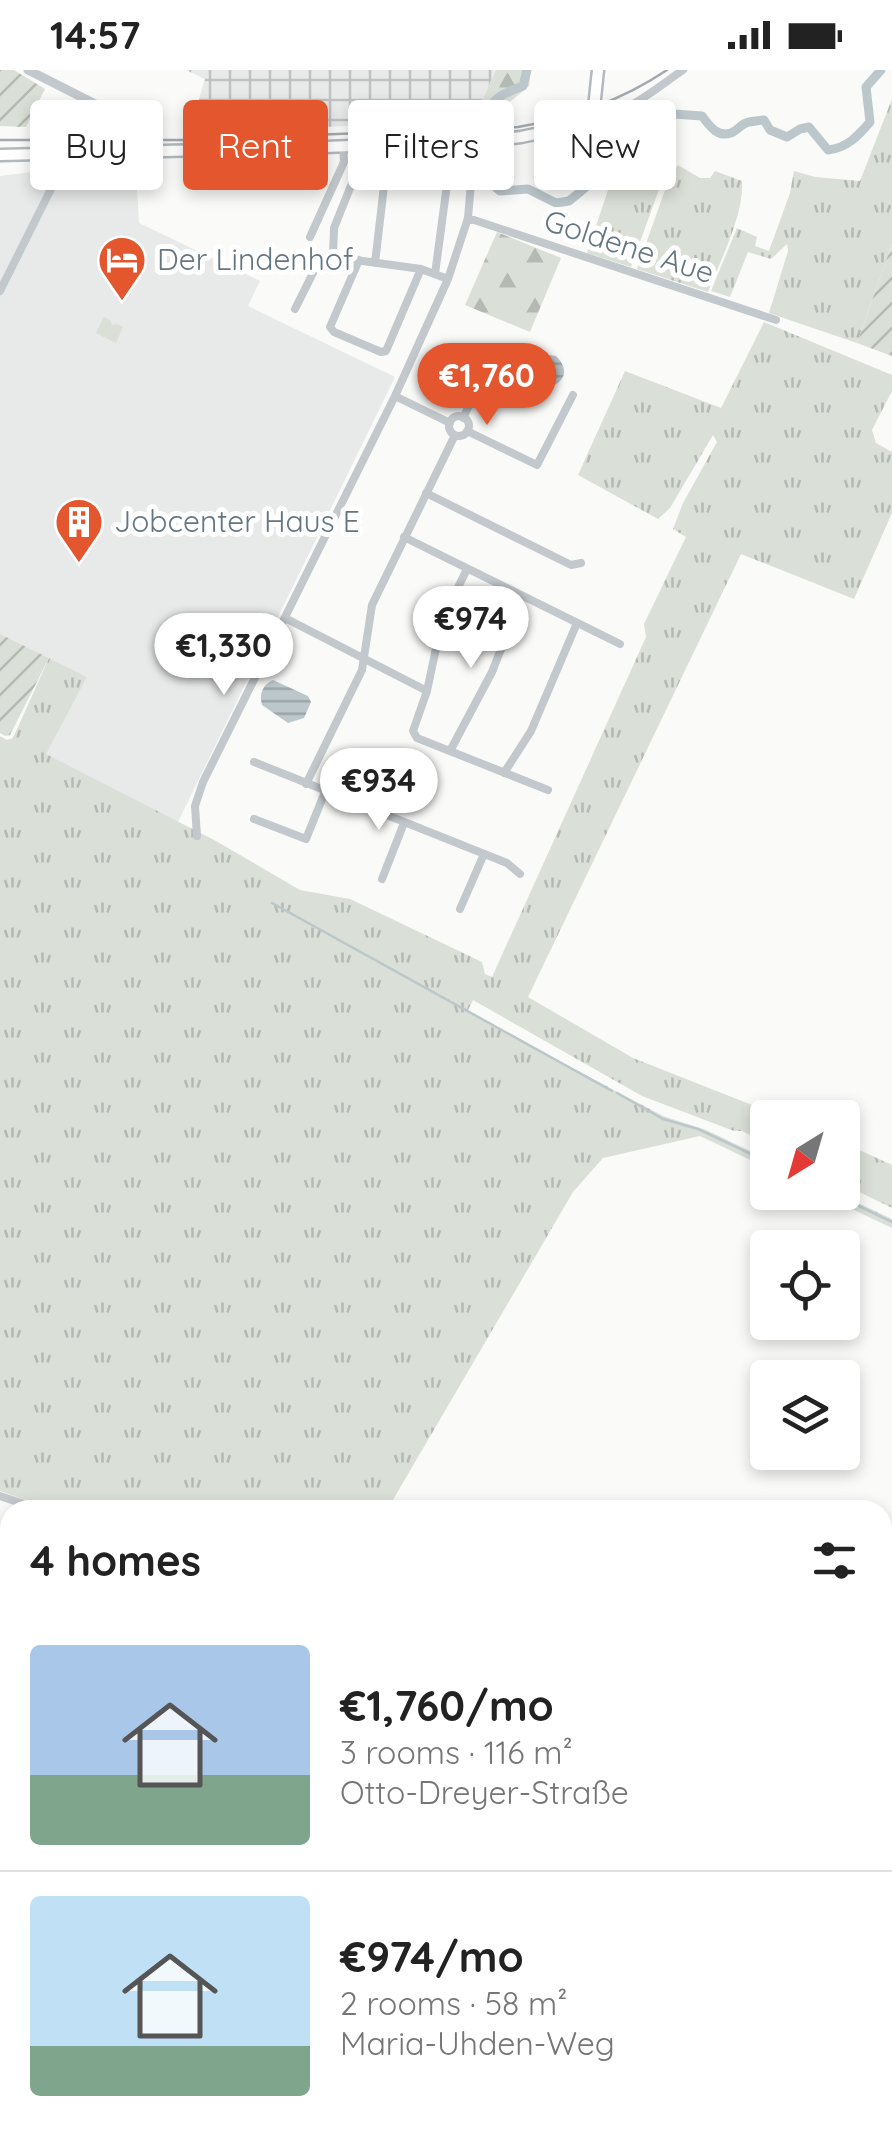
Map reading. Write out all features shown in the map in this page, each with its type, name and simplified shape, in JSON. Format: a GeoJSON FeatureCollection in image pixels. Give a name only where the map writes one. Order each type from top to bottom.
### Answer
{"type":"FeatureCollection","features":[{"type":"Feature","properties":{"kind":"main road"},"geometry":{"type":"LineString","coordinates":[[595,100],[598,70]]}},
{"type":"Feature","properties":{"kind":"main road"},"geometry":{"type":"LineString","coordinates":[[163,151],[348,146]]}},
{"type":"Feature","properties":{"kind":"main road"},"geometry":{"type":"LineString","coordinates":[[0,155],[30,154]]}},
{"type":"Feature","properties":{"kind":"street"},"geometry":{"type":"LineString","coordinates":[[28,70],[87,100]]}},
{"type":"Feature","properties":{"kind":"street"},"geometry":{"type":"LineString","coordinates":[[638,100],[683,70]]}},
{"type":"Feature","properties":{"kind":"street"},"geometry":{"type":"LineString","coordinates":[[310,237],[344,162],[343,146]]}},
{"type":"Feature","properties":{"kind":"street"},"geometry":{"type":"LineString","coordinates":[[0,290],[50,190]]}},
{"type":"Feature","properties":{"kind":"street"},"geometry":{"type":"LineString","coordinates":[[333,256],[334,228],[349,190]]}},
{"type":"Feature","properties":{"kind":"street"},"geometry":{"type":"LineString","coordinates":[[375,262],[384,190]]}},
{"type":"Feature","properties":{"kind":"street"},"geometry":{"type":"LineString","coordinates":[[435,274],[446,190]]}},
{"type":"Feature","properties":{"kind":"street"},"geometry":{"type":"LineString","coordinates":[[196,836],[194,815],[198,795],[396,396],[448,278],[468,218],[471,190]]}},
{"type":"Feature","properties":{"kind":"street","name":"Goldene Aue"},"geometry":{"type":"LineString","coordinates":[[468,218],[776,320]]}},
{"type":"Feature","properties":{"kind":"street"},"geometry":{"type":"LineString","coordinates":[[295,309],[321,257],[375,262],[448,278]]}},
{"type":"Feature","properties":{"kind":"street"},"geometry":{"type":"LineString","coordinates":[[359,260],[330,327],[381,352],[386,350],[421,270]]}},
{"type":"Feature","properties":{"kind":"street"},"geometry":{"type":"LineString","coordinates":[[463,418],[489,364]]}},
{"type":"Feature","properties":{"kind":"street"},"geometry":{"type":"LineString","coordinates":[[467,431],[537,465],[572,395]]}},
{"type":"Feature","properties":{"kind":"street"},"geometry":{"type":"LineString","coordinates":[[396,396],[450,423]]}},
{"type":"Feature","properties":{"kind":"street"},"geometry":{"type":"LineString","coordinates":[[457,417],[463,418],[467,431],[456,436],[449,429],[450,423],[457,417]]}},
{"type":"Feature","properties":{"kind":"street"},"geometry":{"type":"LineString","coordinates":[[306,784],[366,660],[372,605],[456,436]]}},
{"type":"Feature","properties":{"kind":"street"},"geometry":{"type":"LineString","coordinates":[[426,493],[571,564],[581,563]]}},
{"type":"Feature","properties":{"kind":"street"},"geometry":{"type":"LineString","coordinates":[[404,538],[620,644]]}},
{"type":"Feature","properties":{"kind":"street"},"geometry":{"type":"LineString","coordinates":[[466,569],[442,620],[414,731],[418,738],[548,790]]}},
{"type":"Feature","properties":{"kind":"street"},"geometry":{"type":"LineString","coordinates":[[450,751],[492,672],[522,596]]}},
{"type":"Feature","properties":{"kind":"street"},"geometry":{"type":"LineString","coordinates":[[285,618],[427,690]]}},
{"type":"Feature","properties":{"kind":"street"},"geometry":{"type":"LineString","coordinates":[[504,772],[531,730],[577,623]]}},
{"type":"Feature","properties":{"kind":"street"},"geometry":{"type":"LineString","coordinates":[[254,762],[507,863],[520,874]]}},
{"type":"Feature","properties":{"kind":"street"},"geometry":{"type":"LineString","coordinates":[[254,818],[306,839],[326,792]]}},
{"type":"Feature","properties":{"kind":"street"},"geometry":{"type":"LineString","coordinates":[[382,879],[404,823]]}},
{"type":"Feature","properties":{"kind":"street"},"geometry":{"type":"LineString","coordinates":[[460,910],[484,854]]}},
{"type":"Feature","properties":{"kind":"shaded area"},"geometry":{"type":"Polygon","coordinates":[[[186,70],[496,70],[482,100],[348,100],[348,126],[328,127],[328,100],[199,100],[205,79],[186,70]]]}},
{"type":"Feature","properties":{"kind":"shaded area"},"geometry":{"type":"Polygon","coordinates":[[[30,172],[30,190],[137,190],[139,223],[260,281],[248,306],[395,377],[178,822],[45,754],[87,677],[0,634],[0,176],[30,172]]]}},
{"type":"Feature","properties":{"kind":"shaded area"},"geometry":{"type":"Polygon","coordinates":[[[542,354],[556,356],[564,369],[563,377],[551,387],[528,374],[542,354]]]}},
{"type":"Feature","properties":{"kind":"shaded area"},"geometry":{"type":"Polygon","coordinates":[[[273,680],[308,696],[311,702],[304,718],[288,723],[262,705],[262,691],[273,680]]]}},
{"type":"Feature","properties":{"kind":"green space"},"geometry":{"type":"Polygon","coordinates":[[[0,70],[14,70],[45,89],[40,100],[30,100],[26,127],[0,126],[0,70]]]}},
{"type":"Feature","properties":{"kind":"green space"},"geometry":{"type":"Polygon","coordinates":[[[496,70],[531,70],[529,86],[512,100],[482,100],[496,70]]]}},
{"type":"Feature","properties":{"kind":"green space"},"geometry":{"type":"Polygon","coordinates":[[[892,99],[892,244],[857,343],[769,313],[787,244],[771,259],[748,252],[730,297],[711,291],[737,228],[757,237],[755,246],[769,251],[794,171],[860,181],[892,99]]]}},
{"type":"Feature","properties":{"kind":"green space"},"geometry":{"type":"Polygon","coordinates":[[[678,165],[700,178],[710,178],[715,171],[742,181],[736,222],[708,292],[637,269],[665,190],[676,190],[678,165]]]}},
{"type":"Feature","properties":{"kind":"green space"},"geometry":{"type":"Polygon","coordinates":[[[608,190],[659,190],[631,267],[587,253],[608,190]]]}},
{"type":"Feature","properties":{"kind":"green space"},"geometry":{"type":"Polygon","coordinates":[[[497,232],[561,258],[530,332],[465,305],[497,232]]]}},
{"type":"Feature","properties":{"kind":"green space"},"geometry":{"type":"Polygon","coordinates":[[[892,244],[892,356],[857,343],[892,244]]]}},
{"type":"Feature","properties":{"kind":"green space"},"geometry":{"type":"Polygon","coordinates":[[[104,317],[112,325],[123,327],[116,343],[96,333],[104,317]]]}},
{"type":"Feature","properties":{"kind":"green space"},"geometry":{"type":"Polygon","coordinates":[[[764,322],[892,375],[892,391],[872,430],[876,443],[892,452],[892,513],[854,599],[741,554],[528,997],[633,1058],[750,1104],[750,1135],[642,1096],[473,1000],[467,1012],[663,1116],[706,1130],[750,1151],[750,1160],[700,1136],[603,1158],[573,1192],[393,1500],[26,1500],[0,1491],[0,736],[13,738],[49,658],[87,677],[46,754],[216,841],[300,890],[350,899],[482,962],[485,974],[492,977],[646,637],[644,624],[686,537],[673,529],[717,442],[713,435],[670,508],[658,519],[578,475],[625,371],[721,408],[764,322]]]}},
{"type":"Feature","properties":{"kind":"green space"},"geometry":{"type":"Polygon","coordinates":[[[0,634],[49,658],[10,735],[5,736],[0,733],[0,634]]]}},
{"type":"Feature","properties":{"kind":"green space"},"geometry":{"type":"Polygon","coordinates":[[[860,1150],[892,1165],[892,1208],[860,1192],[860,1150]]]}},
{"type":"Feature","properties":{"kind":"green space"},"geometry":{"type":"Polygon","coordinates":[[[860,1204],[892,1219],[892,1228],[854,1210],[860,1210],[860,1204]]]}},
{"type":"Feature","properties":{"kind":"waterway"},"geometry":{"type":"LineString","coordinates":[[495,100],[523,86],[527,70]]}},
{"type":"Feature","properties":{"kind":"waterway"},"geometry":{"type":"LineString","coordinates":[[514,190],[528,189],[556,203],[569,201],[597,178],[622,135],[641,123],[674,114],[702,116],[722,134],[748,122],[764,120],[770,130],[787,137],[809,127],[828,150],[835,149],[852,140],[870,122],[866,87],[881,70]]}},
{"type":"Feature","properties":{"kind":"waterway"},"geometry":{"type":"LineString","coordinates":[[499,190],[514,190]]}},
{"type":"Feature","properties":{"kind":"waterway"},"geometry":{"type":"LineString","coordinates":[[272,903],[612,1091]]}},
{"type":"Feature","properties":{"kind":"waterway"},"geometry":{"type":"LineString","coordinates":[[617,1093],[663,1119],[698,1129],[750,1154]]}},
{"type":"Feature","properties":{"kind":"waterway"},"geometry":{"type":"LineString","coordinates":[[860,1207],[892,1222]]}},
{"type":"Feature","properties":{"kind":"tram line"},"geometry":{"type":"LineString","coordinates":[[0,140],[182,140],[518,127],[596,107],[667,70]]}},
{"type":"Feature","properties":{"kind":"place","name":"Der Lindenhof"},"geometry":{"type":"Point","coordinates":[122,302]}},
{"type":"Feature","properties":{"kind":"place","name":"Jobcenter Haus E"},"geometry":{"type":"Point","coordinates":[79,564]}}]}
